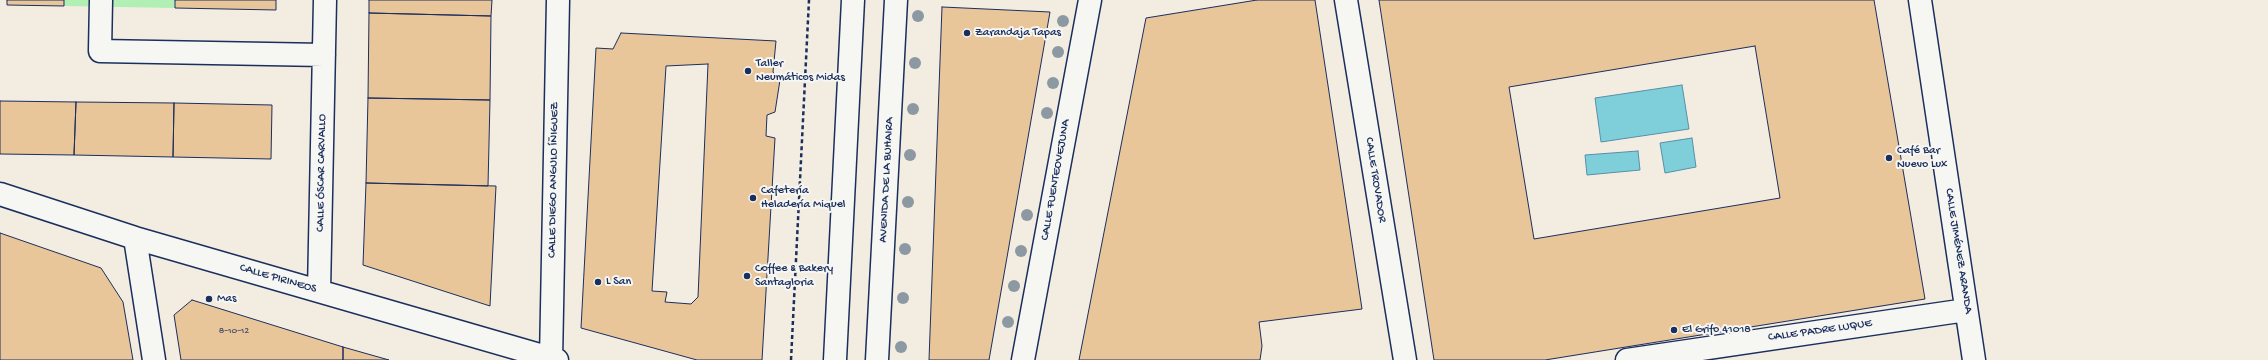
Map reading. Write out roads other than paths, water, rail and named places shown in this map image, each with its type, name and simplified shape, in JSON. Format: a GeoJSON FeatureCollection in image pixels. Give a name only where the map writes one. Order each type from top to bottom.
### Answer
{"type":"FeatureCollection","features":[{"type":"Feature","properties":{"kind":"street"},"geometry":{"type":"LineString","coordinates":[[101,0],[100,51],[324,55]]}},
{"type":"Feature","properties":{"kind":"street","name":"CALLE ÓSCAR CARVALLO"},"geometry":{"type":"LineString","coordinates":[[319,291],[325,0]]}},
{"type":"Feature","properties":{"kind":"street","name":"CALLE DIEGO ANGULO ÍÑIGUEZ"},"geometry":{"type":"LineString","coordinates":[[553,359],[558,0]]}},
{"type":"Feature","properties":{"kind":"street"},"geometry":{"type":"LineString","coordinates":[[835,360],[853,0]]}},
{"type":"Feature","properties":{"kind":"street","name":"AVENIDA DE LA BUHAIRA"},"geometry":{"type":"LineString","coordinates":[[877,360],[896,0]]}},
{"type":"Feature","properties":{"kind":"street","name":"CALLE FUENTEOVEJUNA"},"geometry":{"type":"LineString","coordinates":[[1023,360],[1090,0]]}},
{"type":"Feature","properties":{"kind":"street","name":"CALLE TROVADOR"},"geometry":{"type":"LineString","coordinates":[[1346,0],[1405,360]]}},
{"type":"Feature","properties":{"kind":"street","name":"CALLE JIMÉNEZ ARANDA"},"geometry":{"type":"LineString","coordinates":[[1920,0],[1974,360]]}},
{"type":"Feature","properties":{"kind":"street","name":"CALLE PIRINEOS"},"geometry":{"type":"LineString","coordinates":[[0,194],[135,238],[553,359]]}},
{"type":"Feature","properties":{"kind":"street"},"geometry":{"type":"LineString","coordinates":[[135,238],[154,360]]}},
{"type":"Feature","properties":{"kind":"street","name":"CALLE PADRE LUQUE"},"geometry":{"type":"LineString","coordinates":[[1627,360],[1655,358],[1966,310]]}},
{"type":"Feature","properties":{"kind":"water"},"geometry":{"type":"Polygon","coordinates":[[[1682,85],[1689,129],[1601,142],[1595,98],[1682,85]]]}},
{"type":"Feature","properties":{"kind":"water"},"geometry":{"type":"Polygon","coordinates":[[[1692,138],[1696,167],[1665,173],[1660,143],[1692,138]]]}},
{"type":"Feature","properties":{"kind":"water"},"geometry":{"type":"Polygon","coordinates":[[[1638,151],[1640,170],[1587,175],[1585,155],[1638,151]]]}},
{"type":"Feature","properties":{"kind":"place","name":"Zarandaja Tapas"},"geometry":{"type":"Point","coordinates":[967,33]}},
{"type":"Feature","properties":{"kind":"place","name":"Taller Neumáticos Midas"},"geometry":{"type":"Point","coordinates":[748,71]}},
{"type":"Feature","properties":{"kind":"place","name":"Café Bar Nuevo Lux"},"geometry":{"type":"Point","coordinates":[1889,158]}},
{"type":"Feature","properties":{"kind":"place","name":"Cafetería Heladería Miquel"},"geometry":{"type":"Point","coordinates":[753,198]}},
{"type":"Feature","properties":{"kind":"place","name":"Coffee & Bakery Santagloria"},"geometry":{"type":"Point","coordinates":[747,276]}},
{"type":"Feature","properties":{"kind":"place","name":"L San"},"geometry":{"type":"Point","coordinates":[598,282]}},
{"type":"Feature","properties":{"kind":"place","name":"Mas"},"geometry":{"type":"Point","coordinates":[209,299]}},
{"type":"Feature","properties":{"kind":"place","name":"El Grifo 41018"},"geometry":{"type":"Point","coordinates":[1674,330]}}]}
